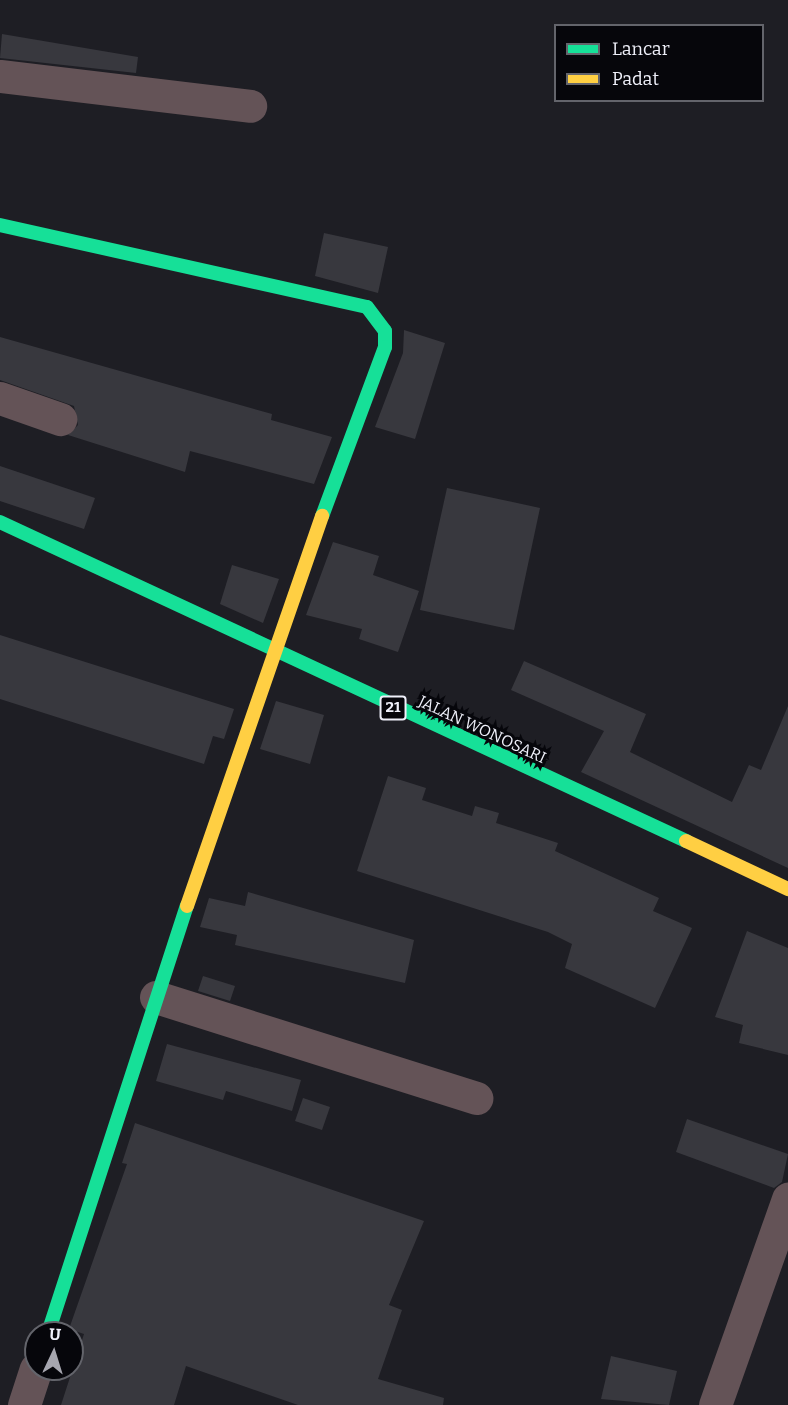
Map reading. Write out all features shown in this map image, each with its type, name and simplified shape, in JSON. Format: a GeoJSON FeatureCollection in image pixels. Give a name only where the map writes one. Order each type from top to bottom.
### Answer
{"type":"FeatureCollection","features":[{"type":"Feature","properties":{"kind":"main road"},"geometry":{"type":"LineString","coordinates":[[0,225],[367,308],[380,320],[385,347],[272,653],[156,997],[52,1321]]}},
{"type":"Feature","properties":{"kind":"main road","name":"JALAN WONOSARI"},"geometry":{"type":"LineString","coordinates":[[0,522],[272,653],[788,889]]}},
{"type":"Feature","properties":{"kind":"street"},"geometry":{"type":"LineString","coordinates":[[0,76],[250,106]]}},
{"type":"Feature","properties":{"kind":"street"},"geometry":{"type":"LineString","coordinates":[[0,398],[60,419]]}},
{"type":"Feature","properties":{"kind":"street"},"geometry":{"type":"LineString","coordinates":[[156,997],[476,1098]]}},
{"type":"Feature","properties":{"kind":"street"},"geometry":{"type":"LineString","coordinates":[[715,1405],[788,1199]]}},
{"type":"Feature","properties":{"kind":"street"},"geometry":{"type":"LineString","coordinates":[[24,1405],[32,1381]]}},
{"type":"Feature","properties":{"kind":"building"},"geometry":{"type":"Polygon","coordinates":[[[2,34],[138,57],[136,73],[0,58],[2,34]]]}},
{"type":"Feature","properties":{"kind":"building"},"geometry":{"type":"Polygon","coordinates":[[[324,233],[388,247],[378,293],[315,276],[324,233]]]}},
{"type":"Feature","properties":{"kind":"building"},"geometry":{"type":"Polygon","coordinates":[[[404,330],[445,343],[415,439],[375,427],[403,353],[404,330]]]}},
{"type":"Feature","properties":{"kind":"building"},"geometry":{"type":"Polygon","coordinates":[[[0,337],[272,414],[271,420],[332,437],[314,484],[190,451],[185,472],[68,435],[78,425],[74,406],[0,380],[0,337]]]}},
{"type":"Feature","properties":{"kind":"building"},"geometry":{"type":"Polygon","coordinates":[[[0,466],[95,498],[84,529],[0,501],[0,466]]]}},
{"type":"Feature","properties":{"kind":"building"},"geometry":{"type":"Polygon","coordinates":[[[447,488],[540,508],[514,630],[420,610],[447,488]]]}},
{"type":"Feature","properties":{"kind":"building"},"geometry":{"type":"Polygon","coordinates":[[[333,542],[379,556],[373,575],[419,591],[398,652],[359,639],[362,629],[306,615],[333,542]]]}},
{"type":"Feature","properties":{"kind":"building"},"geometry":{"type":"Polygon","coordinates":[[[232,565],[279,579],[263,623],[220,604],[232,565]]]}},
{"type":"Feature","properties":{"kind":"building"},"geometry":{"type":"Polygon","coordinates":[[[0,635],[234,709],[224,739],[213,736],[204,764],[0,699],[0,635]]]}},
{"type":"Feature","properties":{"kind":"building"},"geometry":{"type":"Polygon","coordinates":[[[524,661],[646,714],[630,752],[732,802],[749,765],[761,770],[788,706],[788,868],[581,772],[604,731],[511,690],[524,661]]]}},
{"type":"Feature","properties":{"kind":"building"},"geometry":{"type":"Polygon","coordinates":[[[276,701],[324,715],[310,764],[260,749],[276,701]]]}},
{"type":"Feature","properties":{"kind":"building"},"geometry":{"type":"Polygon","coordinates":[[[388,776],[426,788],[422,800],[472,816],[475,806],[499,813],[496,823],[558,843],[555,851],[659,898],[653,911],[692,928],[655,1008],[565,968],[572,944],[548,932],[357,871],[388,776]]]}},
{"type":"Feature","properties":{"kind":"building"},"geometry":{"type":"Polygon","coordinates":[[[248,892],[414,940],[405,983],[235,945],[237,935],[200,927],[209,898],[245,906],[248,892]]]}},
{"type":"Feature","properties":{"kind":"building"},"geometry":{"type":"Polygon","coordinates":[[[747,931],[788,948],[788,1055],[739,1043],[743,1025],[715,1017],[747,931]]]}},
{"type":"Feature","properties":{"kind":"building"},"geometry":{"type":"Polygon","coordinates":[[[203,976],[235,986],[230,1001],[198,991],[203,976]]]}},
{"type":"Feature","properties":{"kind":"building"},"geometry":{"type":"Polygon","coordinates":[[[167,1044],[301,1080],[292,1111],[226,1091],[223,1100],[156,1081],[167,1044]]]}},
{"type":"Feature","properties":{"kind":"building"},"geometry":{"type":"Polygon","coordinates":[[[303,1098],[330,1107],[322,1130],[295,1121],[303,1098]]]}},
{"type":"Feature","properties":{"kind":"building"},"geometry":{"type":"Polygon","coordinates":[[[687,1119],[788,1154],[782,1182],[774,1188],[676,1152],[687,1119]]]}},
{"type":"Feature","properties":{"kind":"building"},"geometry":{"type":"Polygon","coordinates":[[[135,1123],[424,1221],[389,1305],[402,1310],[378,1379],[444,1398],[443,1405],[298,1405],[186,1366],[174,1405],[61,1405],[69,1381],[84,1381],[84,1321],[72,1321],[127,1164],[122,1163],[135,1123]]]}},
{"type":"Feature","properties":{"kind":"building"},"geometry":{"type":"Polygon","coordinates":[[[611,1356],[677,1371],[669,1405],[601,1399],[611,1356]]]}},
{"type":"Feature","properties":{"kind":"traffic: fast"},"geometry":{"type":"LineString","coordinates":[[0,225],[367,307],[385,331],[385,347],[322,516]]}},
{"type":"Feature","properties":{"kind":"traffic: fast"},"geometry":{"type":"LineString","coordinates":[[0,522],[686,841]]}},
{"type":"Feature","properties":{"kind":"traffic: fast"},"geometry":{"type":"LineString","coordinates":[[52,1321],[187,906]]}},
{"type":"Feature","properties":{"kind":"traffic: slow"},"geometry":{"type":"LineString","coordinates":[[187,906],[322,516]]}},
{"type":"Feature","properties":{"kind":"traffic: slow"},"geometry":{"type":"LineString","coordinates":[[686,841],[788,889]]}}]}
